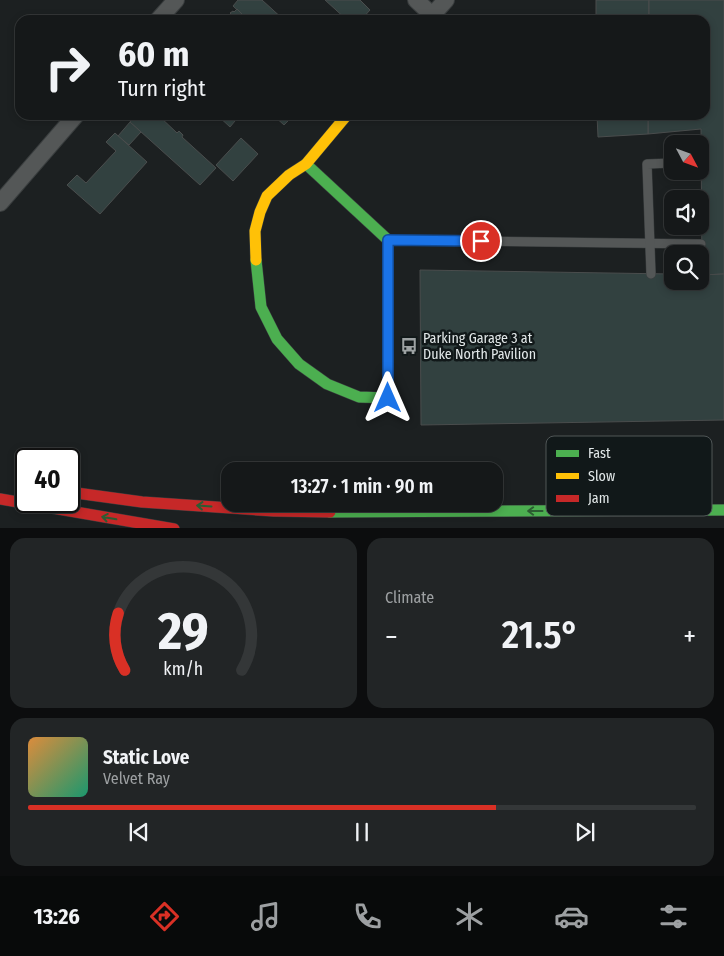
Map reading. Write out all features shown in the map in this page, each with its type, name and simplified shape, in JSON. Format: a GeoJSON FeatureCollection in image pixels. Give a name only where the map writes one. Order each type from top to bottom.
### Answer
{"type":"FeatureCollection","features":[{"type":"Feature","properties":{"kind":"main road"},"geometry":{"type":"LineString","coordinates":[[306,164],[388,240],[388,398],[360,396],[328,384],[299,364],[277,339],[261,308],[256,273],[255,231],[260,212],[267,196],[289,175],[306,164],[343,120]]}},
{"type":"Feature","properties":{"kind":"main road"},"geometry":{"type":"LineString","coordinates":[[80,494],[142,502],[274,511],[546,511]]}},
{"type":"Feature","properties":{"kind":"main road"},"geometry":{"type":"LineString","coordinates":[[0,499],[174,528]]}},
{"type":"Feature","properties":{"kind":"street"},"geometry":{"type":"LineString","coordinates":[[162,15],[176,0]]}},
{"type":"Feature","properties":{"kind":"street"},"geometry":{"type":"LineString","coordinates":[[416,0],[428,15]]}},
{"type":"Feature","properties":{"kind":"street"},"geometry":{"type":"LineString","coordinates":[[433,15],[446,0]]}},
{"type":"Feature","properties":{"kind":"street"},"geometry":{"type":"LineString","coordinates":[[0,203],[72,120]]}},
{"type":"Feature","properties":{"kind":"lane"},"geometry":{"type":"LineString","coordinates":[[651,274],[647,164],[664,163]]}},
{"type":"Feature","properties":{"kind":"lane"},"geometry":{"type":"LineString","coordinates":[[388,240],[701,244]]}},
{"type":"Feature","properties":{"kind":"building"},"geometry":{"type":"Polygon","coordinates":[[[238,0],[262,0],[278,15],[243,15],[233,6],[238,0]]]}},
{"type":"Feature","properties":{"kind":"building"},"geometry":{"type":"Polygon","coordinates":[[[325,0],[360,0],[370,10],[366,15],[342,15],[325,0]]]}},
{"type":"Feature","properties":{"kind":"building"},"geometry":{"type":"Polygon","coordinates":[[[596,0],[649,0],[649,15],[596,15],[596,0]]]}},
{"type":"Feature","properties":{"kind":"building"},"geometry":{"type":"Polygon","coordinates":[[[649,0],[724,0],[724,274],[709,275],[709,245],[702,245],[702,235],[709,235],[709,190],[701,190],[701,180],[709,180],[709,135],[701,135],[701,129],[648,134],[648,120],[710,120],[710,15],[649,15],[649,0]]]}},
{"type":"Feature","properties":{"kind":"building"},"geometry":{"type":"Polygon","coordinates":[[[237,9],[243,15],[232,15],[230,13],[237,9]]]}},
{"type":"Feature","properties":{"kind":"building"},"geometry":{"type":"Polygon","coordinates":[[[132,120],[163,120],[177,133],[179,131],[183,135],[182,137],[216,168],[200,185],[130,122],[132,120]]]}},
{"type":"Feature","properties":{"kind":"building"},"geometry":{"type":"Polygon","coordinates":[[[222,120],[236,120],[230,127],[222,120]]]}},
{"type":"Feature","properties":{"kind":"building"},"geometry":{"type":"Polygon","coordinates":[[[278,120],[289,120],[284,125],[278,120]]]}},
{"type":"Feature","properties":{"kind":"building"},"geometry":{"type":"Polygon","coordinates":[[[597,120],[648,120],[648,134],[598,137],[597,120]]]}},
{"type":"Feature","properties":{"kind":"building"},"geometry":{"type":"Polygon","coordinates":[[[130,122],[141,132],[129,145],[118,136],[130,122]]]}},
{"type":"Feature","properties":{"kind":"building"},"geometry":{"type":"Polygon","coordinates":[[[115,133],[147,162],[100,214],[67,185],[77,175],[86,183],[116,151],[106,142],[115,133]]]}},
{"type":"Feature","properties":{"kind":"building"},"geometry":{"type":"Polygon","coordinates":[[[241,138],[258,154],[233,181],[216,165],[241,138]]]}},
{"type":"Feature","properties":{"kind":"building"},"geometry":{"type":"Polygon","coordinates":[[[420,270],[664,274],[664,290],[709,290],[709,275],[724,274],[724,420],[421,425],[420,270]]]}},
{"type":"Feature","properties":{"kind":"traffic: fast"},"geometry":{"type":"LineString","coordinates":[[256,260],[261,307],[277,339],[299,364],[327,384],[359,397],[388,398],[388,240],[306,164]]}},
{"type":"Feature","properties":{"kind":"traffic: fast"},"geometry":{"type":"LineString","coordinates":[[712,510],[724,510]]}},
{"type":"Feature","properties":{"kind":"traffic: fast"},"geometry":{"type":"LineString","coordinates":[[503,511],[546,511]]}},
{"type":"Feature","properties":{"kind":"traffic: slow"},"geometry":{"type":"LineString","coordinates":[[256,260],[255,231],[267,196],[289,175],[306,164],[343,120]]}},
{"type":"Feature","properties":{"kind":"traffic: jam"},"geometry":{"type":"LineString","coordinates":[[80,494],[142,502],[221,507]]}},
{"type":"Feature","properties":{"kind":"traffic: jam"},"geometry":{"type":"LineString","coordinates":[[0,499],[168,528]]}},
{"type":"Feature","properties":{"kind":"place","name":"Parking Garage 3 at Duke North Pavilion"},"geometry":{"type":"Point","coordinates":[409,346]}},
{"type":"Feature","properties":{"kind":"route"},"geometry":{"type":"LineString","coordinates":[[388,398],[388,240],[481,241]]}}]}
